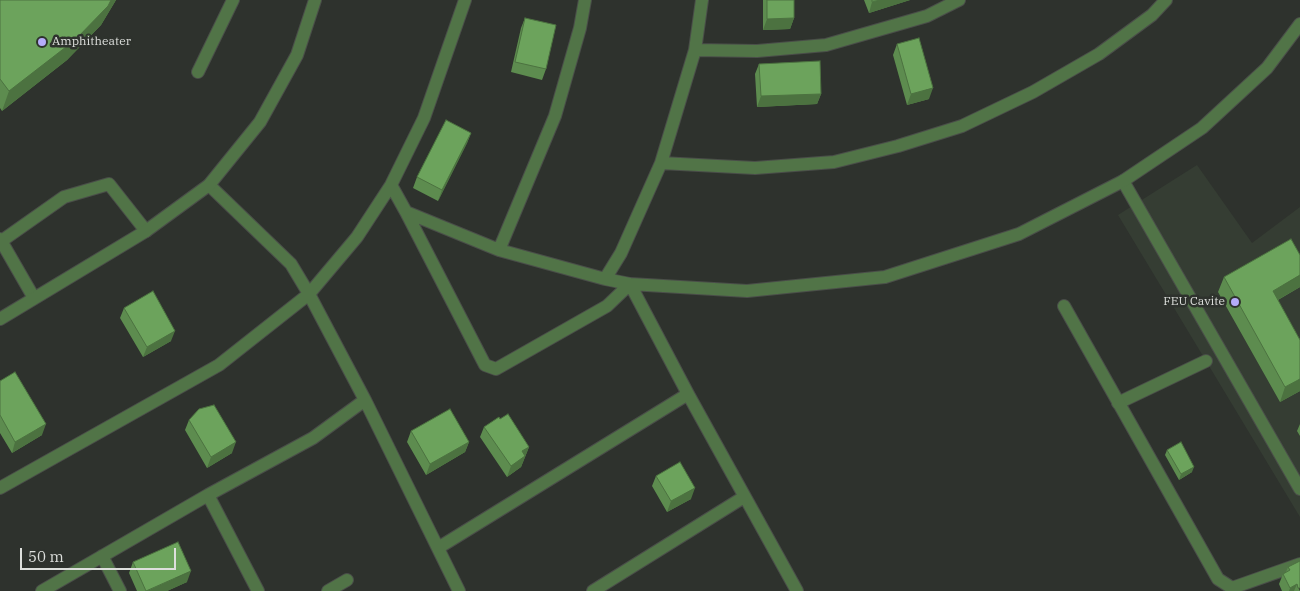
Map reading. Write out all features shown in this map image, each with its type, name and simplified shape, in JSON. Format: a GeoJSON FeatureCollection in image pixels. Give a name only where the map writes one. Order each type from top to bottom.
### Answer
{"type":"FeatureCollection","features":[{"type":"Feature","properties":{"kind":"street"},"geometry":{"type":"LineString","coordinates":[[198,72],[233,0]]}},
{"type":"Feature","properties":{"kind":"street"},"geometry":{"type":"LineString","coordinates":[[0,318],[146,231],[209,185],[260,122],[297,55],[315,0]]}},
{"type":"Feature","properties":{"kind":"street"},"geometry":{"type":"LineString","coordinates":[[0,488],[219,366],[309,294],[356,237],[391,185],[424,118],[465,0]]}},
{"type":"Feature","properties":{"kind":"street"},"geometry":{"type":"LineString","coordinates":[[499,250],[555,116],[580,28],[585,0]]}},
{"type":"Feature","properties":{"kind":"street"},"geometry":{"type":"LineString","coordinates":[[605,280],[621,253],[661,163],[695,50],[702,0]]}},
{"type":"Feature","properties":{"kind":"street"},"geometry":{"type":"LineString","coordinates":[[695,50],[757,51],[826,45],[926,16],[959,0]]}},
{"type":"Feature","properties":{"kind":"street"},"geometry":{"type":"LineString","coordinates":[[661,163],[755,168],[834,162],[898,146],[962,126],[1033,92],[1099,54],[1152,15],[1166,0]]}},
{"type":"Feature","properties":{"kind":"street"},"geometry":{"type":"LineString","coordinates":[[406,212],[499,250],[605,280],[630,284],[747,291],[885,277],[1019,234],[1123,181],[1202,128],[1267,68],[1300,24]]}},
{"type":"Feature","properties":{"kind":"street"},"geometry":{"type":"LineString","coordinates":[[1123,181],[1300,489]]}},
{"type":"Feature","properties":{"kind":"street"},"geometry":{"type":"LineString","coordinates":[[34,298],[0,240],[64,197],[109,184],[146,231]]}},
{"type":"Feature","properties":{"kind":"street"},"geometry":{"type":"LineString","coordinates":[[209,185],[291,264],[365,400],[459,591]]}},
{"type":"Feature","properties":{"kind":"street"},"geometry":{"type":"LineString","coordinates":[[391,185],[485,365],[496,369],[608,306],[630,284]]}},
{"type":"Feature","properties":{"kind":"street"},"geometry":{"type":"LineString","coordinates":[[630,284],[744,497],[797,591]]}},
{"type":"Feature","properties":{"kind":"street"},"geometry":{"type":"LineString","coordinates":[[1064,306],[1218,579],[1232,588],[1300,564]]}},
{"type":"Feature","properties":{"kind":"street"},"geometry":{"type":"LineString","coordinates":[[1118,403],[1206,361]]}},
{"type":"Feature","properties":{"kind":"street"},"geometry":{"type":"LineString","coordinates":[[438,548],[688,394]]}},
{"type":"Feature","properties":{"kind":"street"},"geometry":{"type":"LineString","coordinates":[[42,591],[208,495],[313,438],[365,400]]}},
{"type":"Feature","properties":{"kind":"street"},"geometry":{"type":"LineString","coordinates":[[208,495],[258,591]]}},
{"type":"Feature","properties":{"kind":"street"},"geometry":{"type":"LineString","coordinates":[[593,591],[744,497]]}},
{"type":"Feature","properties":{"kind":"street"},"geometry":{"type":"LineString","coordinates":[[102,556],[120,591]]}},
{"type":"Feature","properties":{"kind":"street"},"geometry":{"type":"LineString","coordinates":[[328,591],[347,580]]}},
{"type":"Feature","properties":{"kind":"shaded area","name":"FEU Cavite"},"geometry":{"type":"Polygon","coordinates":[[[1197,165],[1252,243],[1300,207],[1300,517],[1118,215],[1197,165]]]}},
{"type":"Feature","properties":{"kind":"building","name":"Amphitheater"},"geometry":{"type":"Polygon","coordinates":[[[0,0],[111,0],[108,6],[75,40],[9,91],[0,79],[0,0]]]}},
{"type":"Feature","properties":{"kind":"building"},"geometry":{"type":"Polygon","coordinates":[[[767,0],[794,0],[794,18],[767,19],[767,0]]]}},
{"type":"Feature","properties":{"kind":"building"},"geometry":{"type":"Polygon","coordinates":[[[525,18],[556,25],[546,69],[515,62],[525,18]]]}},
{"type":"Feature","properties":{"kind":"building"},"geometry":{"type":"Polygon","coordinates":[[[919,38],[933,88],[911,94],[897,44],[919,38]]]}},
{"type":"Feature","properties":{"kind":"building"},"geometry":{"type":"Polygon","coordinates":[[[820,61],[821,94],[761,96],[759,64],[820,61]]]}},
{"type":"Feature","properties":{"kind":"building"},"geometry":{"type":"Polygon","coordinates":[[[446,120],[471,133],[442,190],[417,177],[446,120]]]}},
{"type":"Feature","properties":{"kind":"building"},"geometry":{"type":"Polygon","coordinates":[[[1291,239],[1300,255],[1300,275],[1273,291],[1300,340],[1300,379],[1285,387],[1224,277],[1291,239]]]}},
{"type":"Feature","properties":{"kind":"building"},"geometry":{"type":"Polygon","coordinates":[[[153,291],[175,331],[147,347],[124,308],[153,291]]]}},
{"type":"Feature","properties":{"kind":"building"},"geometry":{"type":"Polygon","coordinates":[[[15,372],[46,424],[15,442],[0,415],[0,381],[15,372]]]}},
{"type":"Feature","properties":{"kind":"building"},"geometry":{"type":"Polygon","coordinates":[[[214,405],[236,442],[211,457],[189,420],[199,409],[214,405]]]}},
{"type":"Feature","properties":{"kind":"building"},"geometry":{"type":"Polygon","coordinates":[[[450,409],[469,442],[430,464],[411,431],[450,409]]]}},
{"type":"Feature","properties":{"kind":"building"},"geometry":{"type":"Polygon","coordinates":[[[508,414],[529,447],[522,451],[525,456],[511,466],[484,427],[499,417],[500,419],[508,414]]]}},
{"type":"Feature","properties":{"kind":"building"},"geometry":{"type":"Polygon","coordinates":[[[1181,442],[1194,467],[1181,474],[1167,450],[1181,442]]]}},
{"type":"Feature","properties":{"kind":"building"},"geometry":{"type":"Polygon","coordinates":[[[680,462],[695,488],[671,501],[656,476],[680,462]]]}},
{"type":"Feature","properties":{"kind":"building"},"geometry":{"type":"Polygon","coordinates":[[[178,542],[191,571],[146,591],[133,562],[178,542]]]}},
{"type":"Feature","properties":{"kind":"building"},"geometry":{"type":"Polygon","coordinates":[[[1300,561],[1300,588],[1298,588],[1297,584],[1290,588],[1283,574],[1290,570],[1288,567],[1300,561]]]}},
{"type":"Feature","properties":{"kind":"place","name":"Amphitheater"},"geometry":{"type":"Point","coordinates":[42,42]}},
{"type":"Feature","properties":{"kind":"place","name":"FEU Cavite"},"geometry":{"type":"Point","coordinates":[1235,302]}}]}
